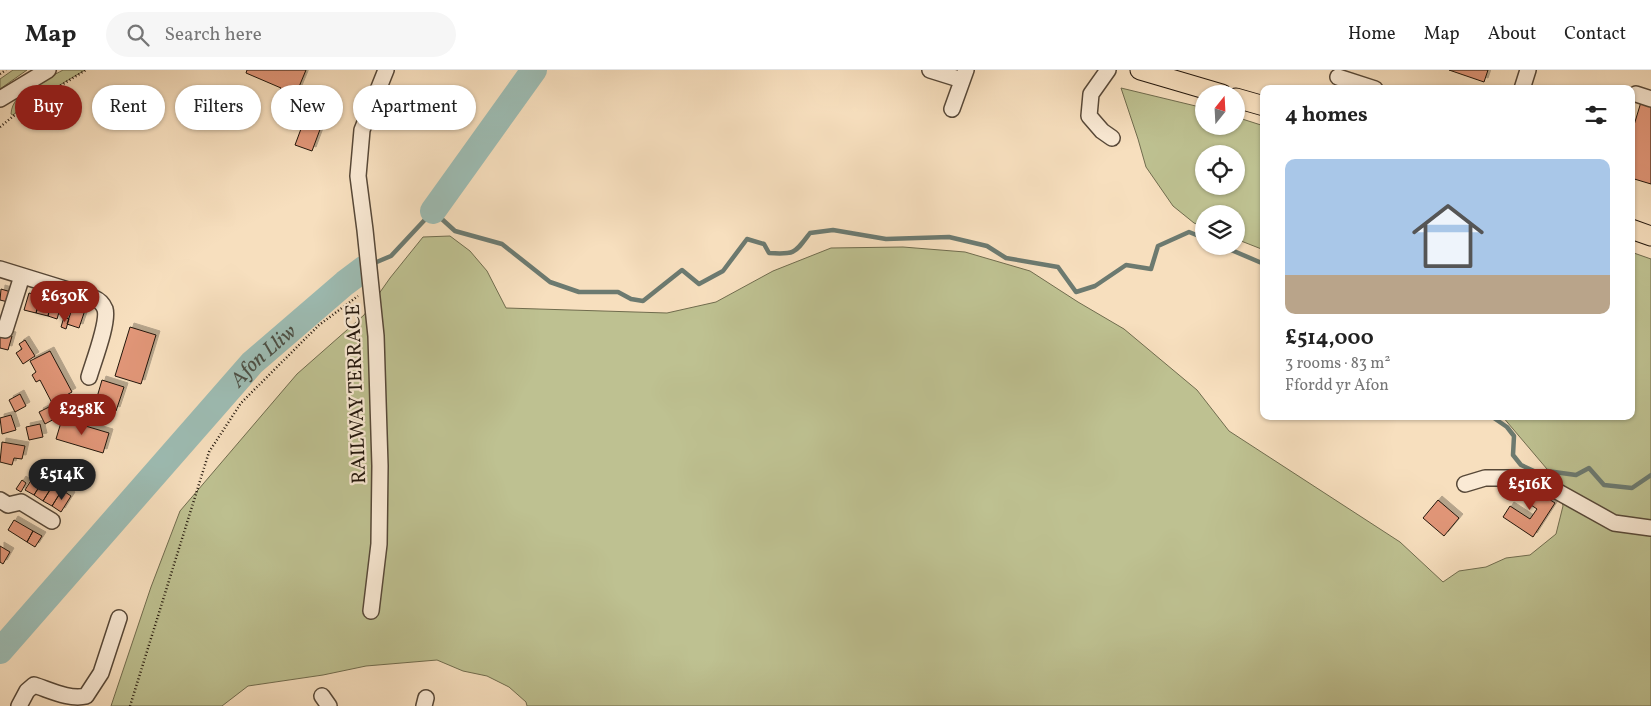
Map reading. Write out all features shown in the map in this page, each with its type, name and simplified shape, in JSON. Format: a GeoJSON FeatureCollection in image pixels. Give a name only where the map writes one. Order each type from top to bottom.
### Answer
{"type":"FeatureCollection","features":[{"type":"Feature","properties":{"kind":"main road"},"geometry":{"type":"LineString","coordinates":[[1140,70],[1195,86]]}},
{"type":"Feature","properties":{"kind":"main road"},"geometry":{"type":"LineString","coordinates":[[1245,101],[1260,105]]}},
{"type":"Feature","properties":{"kind":"main road"},"geometry":{"type":"LineString","coordinates":[[1635,230],[1651,236]]}},
{"type":"Feature","properties":{"kind":"street"},"geometry":{"type":"LineString","coordinates":[[0,99],[48,70]]}},
{"type":"Feature","properties":{"kind":"street","name":"RAILWAY TERRACE"},"geometry":{"type":"LineString","coordinates":[[371,611],[379,544],[380,466],[376,336],[358,176],[362,130],[386,70]]}},
{"type":"Feature","properties":{"kind":"street"},"geometry":{"type":"LineString","coordinates":[[930,70],[964,75],[952,109]]}},
{"type":"Feature","properties":{"kind":"street"},"geometry":{"type":"LineString","coordinates":[[1108,70],[1091,94],[1089,116],[1102,131],[1112,138]]}},
{"type":"Feature","properties":{"kind":"street"},"geometry":{"type":"LineString","coordinates":[[1523,85],[1528,70]]}},
{"type":"Feature","properties":{"kind":"street"},"geometry":{"type":"LineString","coordinates":[[1337,78],[1361,85]]}},
{"type":"Feature","properties":{"kind":"street"},"geometry":{"type":"LineString","coordinates":[[0,269],[94,298],[105,308],[105,325],[88,377]]}},
{"type":"Feature","properties":{"kind":"street"},"geometry":{"type":"LineString","coordinates":[[0,329],[5,330],[22,276]]}},
{"type":"Feature","properties":{"kind":"street"},"geometry":{"type":"LineString","coordinates":[[1465,484],[1485,478],[1518,478],[1553,489],[1614,523],[1651,528]]}},
{"type":"Feature","properties":{"kind":"street"},"geometry":{"type":"LineString","coordinates":[[0,500],[8,505],[21,502],[52,521]]}},
{"type":"Feature","properties":{"kind":"street"},"geometry":{"type":"LineString","coordinates":[[19,706],[27,691],[34,684],[80,698],[86,696],[101,673],[120,618]]}},
{"type":"Feature","properties":{"kind":"path"},"geometry":{"type":"LineString","coordinates":[[0,74],[6,70]]}},
{"type":"Feature","properties":{"kind":"path"},"geometry":{"type":"LineString","coordinates":[[0,127],[22,109],[86,70]]}},
{"type":"Feature","properties":{"kind":"path"},"geometry":{"type":"LineString","coordinates":[[130,706],[209,452],[241,403],[318,325],[370,282]]}},
{"type":"Feature","properties":{"kind":"green space"},"geometry":{"type":"Polygon","coordinates":[[[13,70],[27,70],[0,89],[0,79],[13,70]]]}},
{"type":"Feature","properties":{"kind":"green space"},"geometry":{"type":"Polygon","coordinates":[[[63,70],[85,70],[60,85],[34,85],[63,70]]]}},
{"type":"Feature","properties":{"kind":"green space"},"geometry":{"type":"Polygon","coordinates":[[[1121,88],[1195,106],[1195,135],[1245,135],[1245,120],[1260,125],[1260,248],[1245,243],[1245,205],[1195,205],[1195,223],[1173,206],[1146,167],[1121,88]]]}},
{"type":"Feature","properties":{"kind":"green space"},"geometry":{"type":"Polygon","coordinates":[[[15,102],[15,113],[13,115],[11,114],[15,102]]]}},
{"type":"Feature","properties":{"kind":"green space"},"geometry":{"type":"Polygon","coordinates":[[[450,236],[470,251],[487,271],[506,308],[667,313],[716,302],[773,271],[831,248],[903,247],[965,252],[1030,271],[1124,329],[1197,390],[1229,431],[1400,542],[1443,582],[1459,571],[1486,567],[1506,558],[1530,555],[1556,534],[1563,506],[1558,482],[1505,420],[1635,420],[1635,253],[1651,259],[1651,706],[527,706],[526,702],[509,687],[487,676],[463,671],[437,660],[366,666],[323,675],[248,686],[222,706],[111,706],[151,587],[180,511],[297,374],[364,315],[390,278],[423,237],[450,236]]]}},
{"type":"Feature","properties":{"kind":"building"},"geometry":{"type":"Polygon","coordinates":[[[247,70],[306,70],[300,85],[274,85],[246,73],[247,70]]]}},
{"type":"Feature","properties":{"kind":"building"},"geometry":{"type":"Polygon","coordinates":[[[1449,70],[1488,70],[1484,82],[1449,70]]]}},
{"type":"Feature","properties":{"kind":"building"},"geometry":{"type":"Polygon","coordinates":[[[1641,102],[1651,105],[1651,184],[1635,179],[1635,122],[1641,102]]]}},
{"type":"Feature","properties":{"kind":"building"},"geometry":{"type":"Polygon","coordinates":[[[301,130],[320,130],[312,151],[295,145],[301,130]]]}},
{"type":"Feature","properties":{"kind":"building"},"geometry":{"type":"Polygon","coordinates":[[[1,289],[11,292],[8,302],[0,300],[1,289]]]}},
{"type":"Feature","properties":{"kind":"building"},"geometry":{"type":"Polygon","coordinates":[[[29,293],[41,296],[36,313],[24,310],[29,293]]]}},
{"type":"Feature","properties":{"kind":"building"},"geometry":{"type":"Polygon","coordinates":[[[41,296],[52,299],[48,316],[36,313],[41,296]]]}},
{"type":"Feature","properties":{"kind":"building"},"geometry":{"type":"Polygon","coordinates":[[[52,299],[62,302],[57,319],[48,316],[52,299]]]}},
{"type":"Feature","properties":{"kind":"building"},"geometry":{"type":"Polygon","coordinates":[[[73,306],[85,310],[79,328],[67,324],[73,306]]]}},
{"type":"Feature","properties":{"kind":"building"},"geometry":{"type":"Polygon","coordinates":[[[64,317],[69,319],[66,329],[61,327],[64,317]]]}},
{"type":"Feature","properties":{"kind":"building"},"geometry":{"type":"Polygon","coordinates":[[[130,327],[156,335],[141,384],[115,376],[130,327]]]}},
{"type":"Feature","properties":{"kind":"building"},"geometry":{"type":"Polygon","coordinates":[[[0,332],[12,336],[8,350],[0,348],[0,332]]]}},
{"type":"Feature","properties":{"kind":"building"},"geometry":{"type":"Polygon","coordinates":[[[25,340],[35,356],[23,364],[16,353],[22,349],[19,344],[25,340]]]}},
{"type":"Feature","properties":{"kind":"building"},"geometry":{"type":"Polygon","coordinates":[[[50,351],[72,392],[52,403],[40,380],[36,382],[32,375],[36,372],[30,361],[50,351]]]}},
{"type":"Feature","properties":{"kind":"building"},"geometry":{"type":"Polygon","coordinates":[[[102,380],[124,387],[116,411],[95,404],[102,380]]]}},
{"type":"Feature","properties":{"kind":"building"},"geometry":{"type":"Polygon","coordinates":[[[20,394],[26,406],[15,412],[9,400],[20,394]]]}},
{"type":"Feature","properties":{"kind":"building"},"geometry":{"type":"Polygon","coordinates":[[[51,406],[58,417],[45,424],[39,412],[51,406]]]}},
{"type":"Feature","properties":{"kind":"building"},"geometry":{"type":"Polygon","coordinates":[[[11,415],[16,430],[2,434],[0,418],[11,415]]]}},
{"type":"Feature","properties":{"kind":"building"},"geometry":{"type":"Polygon","coordinates":[[[62,419],[109,433],[103,453],[56,439],[62,419]]]}},
{"type":"Feature","properties":{"kind":"building"},"geometry":{"type":"Polygon","coordinates":[[[40,424],[43,437],[29,440],[26,427],[40,424]]]}},
{"type":"Feature","properties":{"kind":"building"},"geometry":{"type":"Polygon","coordinates":[[[2,442],[25,446],[22,459],[14,458],[12,465],[0,462],[2,442]]]}},
{"type":"Feature","properties":{"kind":"building"},"geometry":{"type":"Polygon","coordinates":[[[35,474],[44,479],[34,495],[25,490],[35,474]]]}},
{"type":"Feature","properties":{"kind":"building"},"geometry":{"type":"Polygon","coordinates":[[[44,479],[53,485],[43,501],[34,495],[44,479]]]}},
{"type":"Feature","properties":{"kind":"building"},"geometry":{"type":"Polygon","coordinates":[[[22,480],[26,483],[21,492],[16,489],[22,480]]]}},
{"type":"Feature","properties":{"kind":"building"},"geometry":{"type":"Polygon","coordinates":[[[1524,483],[1555,503],[1533,537],[1503,517],[1510,506],[1530,519],[1537,509],[1516,495],[1524,483]]]}},
{"type":"Feature","properties":{"kind":"building"},"geometry":{"type":"Polygon","coordinates":[[[53,485],[62,490],[52,506],[43,501],[53,485]]]}},
{"type":"Feature","properties":{"kind":"building"},"geometry":{"type":"Polygon","coordinates":[[[62,490],[71,496],[61,512],[52,506],[62,490]]]}},
{"type":"Feature","properties":{"kind":"building"},"geometry":{"type":"Polygon","coordinates":[[[1438,500],[1459,518],[1444,536],[1423,518],[1438,500]]]}},
{"type":"Feature","properties":{"kind":"building"},"geometry":{"type":"Polygon","coordinates":[[[14,520],[33,531],[27,542],[8,530],[14,520]]]}},
{"type":"Feature","properties":{"kind":"building"},"geometry":{"type":"Polygon","coordinates":[[[33,531],[42,536],[35,547],[27,542],[33,531]]]}},
{"type":"Feature","properties":{"kind":"building"},"geometry":{"type":"Polygon","coordinates":[[[0,546],[10,552],[3,564],[0,562],[0,546]]]}},
{"type":"Feature","properties":{"kind":"waterway","name":"Afon Lliw"},"geometry":{"type":"LineString","coordinates":[[433,211],[534,70]]}},
{"type":"Feature","properties":{"kind":"waterway"},"geometry":{"type":"LineString","coordinates":[[372,264],[391,256],[433,211],[455,231],[502,244],[550,282],[579,292],[618,292],[631,299],[643,301],[682,270],[699,284],[723,271],[747,239],[764,244],[769,253],[784,254],[797,249],[810,233],[833,230],[886,239],[949,237],[987,246],[1006,258],[1058,267],[1076,292],[1095,286],[1126,265],[1151,269],[1158,246],[1189,232],[1195,234]]}},
{"type":"Feature","properties":{"kind":"waterway"},"geometry":{"type":"LineString","coordinates":[[1243,255],[1260,262]]}},
{"type":"Feature","properties":{"kind":"waterway","name":"Afon Lliw"},"geometry":{"type":"LineString","coordinates":[[0,651],[252,363],[365,268]]}},
{"type":"Feature","properties":{"kind":"waterway"},"geometry":{"type":"LineString","coordinates":[[1497,420],[1507,427],[1514,436],[1513,455],[1521,465],[1536,472],[1547,471],[1576,475],[1589,468],[1604,485],[1632,488],[1651,475]]}}]}
